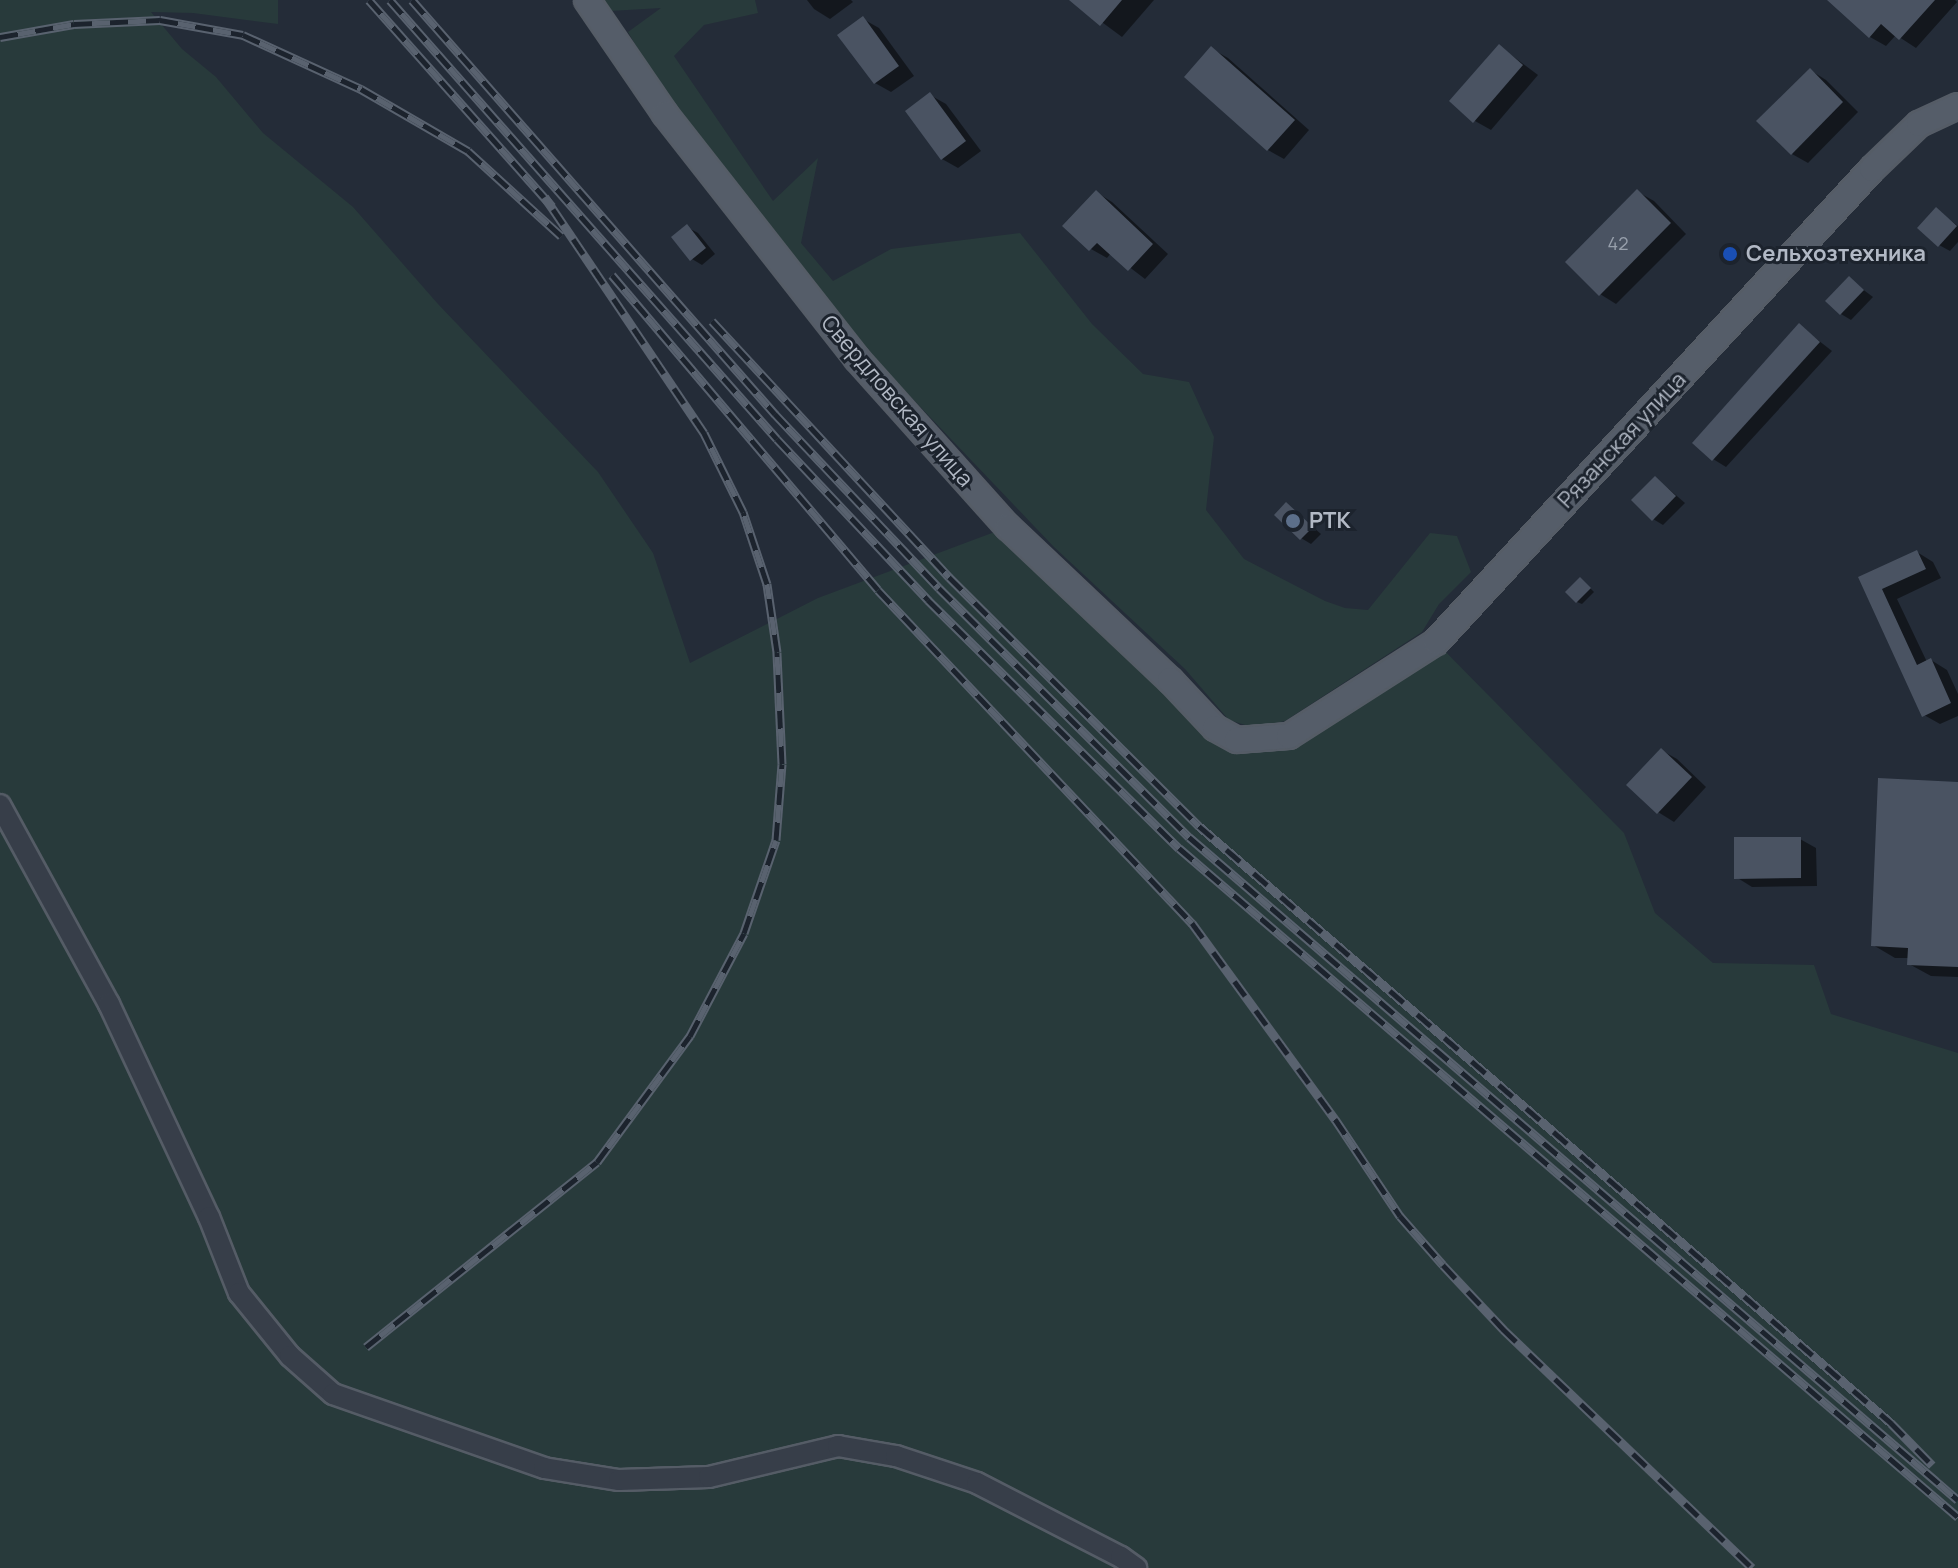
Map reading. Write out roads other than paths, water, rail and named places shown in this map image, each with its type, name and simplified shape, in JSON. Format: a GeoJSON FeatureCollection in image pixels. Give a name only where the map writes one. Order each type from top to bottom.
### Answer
{"type":"FeatureCollection","features":[{"type":"Feature","properties":{"kind":"main road","name":"Свердловская улица"},"geometry":{"type":"LineString","coordinates":[[587,0],[665,114],[857,359],[1008,527],[1170,680],[1215,728],[1237,740],[1262,740]]}},
{"type":"Feature","properties":{"kind":"main road","name":"Рязанская улица"},"geometry":{"type":"LineString","coordinates":[[1262,740],[1289,736],[1436,642],[1872,169],[1919,124],[1958,106]]}},
{"type":"Feature","properties":{"kind":"street"},"geometry":{"type":"LineString","coordinates":[[0,805],[109,1004],[209,1217],[239,1293],[290,1356],[333,1394],[544,1468],[619,1480],[709,1477],[838,1446],[896,1456],[977,1483],[1121,1557],[1136,1568]]}},
{"type":"Feature","properties":{"kind":"railway"},"geometry":{"type":"LineString","coordinates":[[369,0],[552,206]]}},
{"type":"Feature","properties":{"kind":"railway"},"geometry":{"type":"LineString","coordinates":[[390,0],[777,439],[928,600],[1179,848],[1958,1517]]}},
{"type":"Feature","properties":{"kind":"railway"},"geometry":{"type":"LineString","coordinates":[[412,0],[775,414],[939,588],[1189,837],[1958,1500]]}},
{"type":"Feature","properties":{"kind":"railway"},"geometry":{"type":"LineString","coordinates":[[0,37],[74,24],[160,20],[243,35],[361,89],[468,151],[561,236]]}},
{"type":"Feature","properties":{"kind":"railway"},"geometry":{"type":"LineString","coordinates":[[366,1347],[597,1162],[690,1036],[744,933],[776,840],[782,764],[777,652],[767,584],[743,512],[704,433],[545,197]]}},
{"type":"Feature","properties":{"kind":"railway"},"geometry":{"type":"LineString","coordinates":[[612,275],[878,590],[1192,923],[1335,1119],[1400,1216],[1443,1265],[1503,1329],[1752,1568]]}},
{"type":"Feature","properties":{"kind":"railway"},"geometry":{"type":"LineString","coordinates":[[712,321],[949,577],[1199,826],[1891,1423],[1932,1465]]}},
{"type":"Feature","properties":{"kind":"place","name":"Сельхозтехника"},"geometry":{"type":"Point","coordinates":[1730,254]}},
{"type":"Feature","properties":{"kind":"place","name":"РТК"},"geometry":{"type":"Point","coordinates":[1293,521]}}]}
